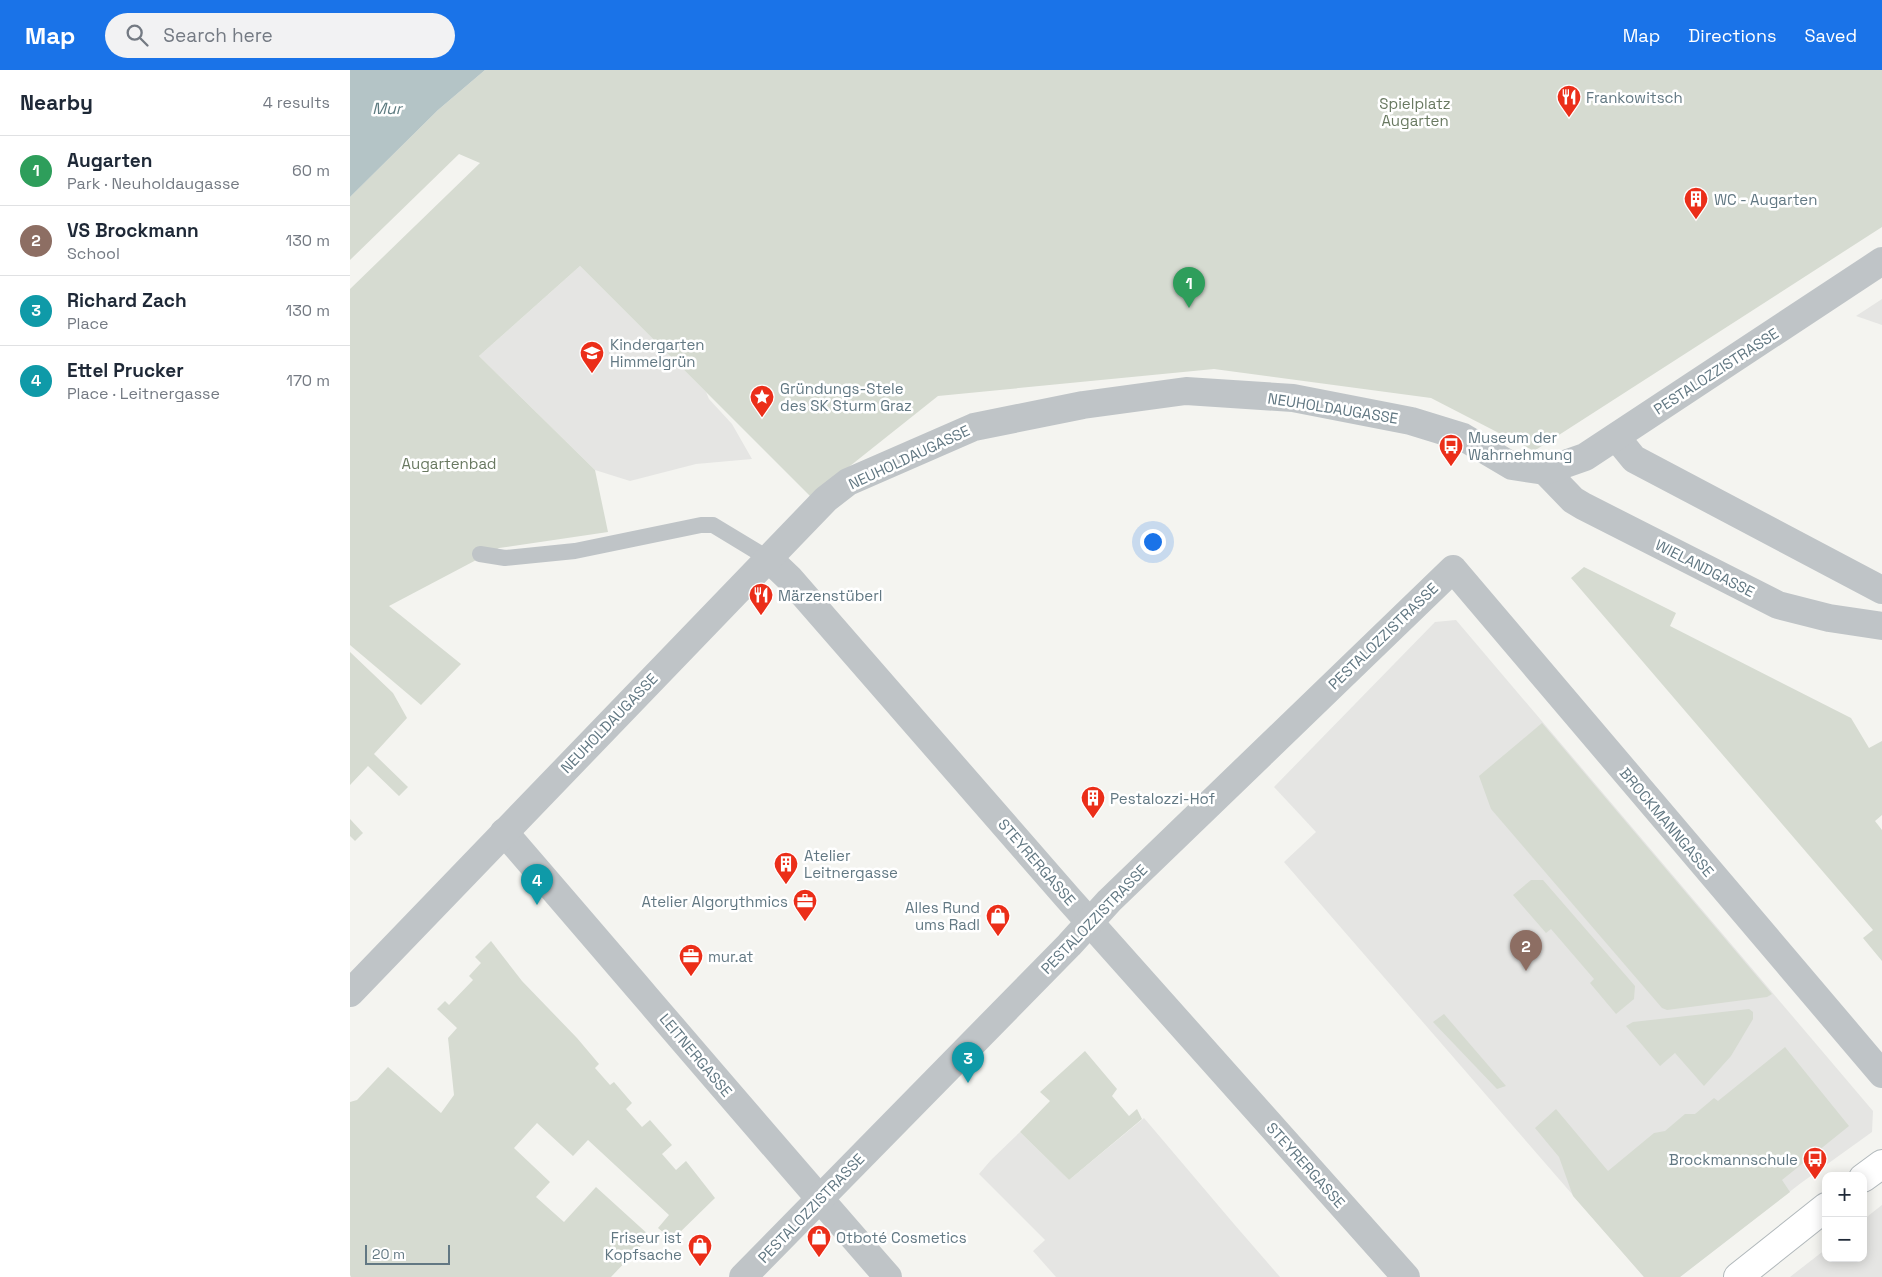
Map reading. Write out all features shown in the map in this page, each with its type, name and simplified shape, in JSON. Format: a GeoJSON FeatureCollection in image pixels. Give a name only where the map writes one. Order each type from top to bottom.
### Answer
{"type":"FeatureCollection","features":[{"type":"Feature","properties":{"kind":"main road"},"geometry":{"type":"LineString","coordinates":[[1867,1175],[1882,1164]]}},
{"type":"Feature","properties":{"kind":"main road"},"geometry":{"type":"LineString","coordinates":[[1738,1277],[1822,1210]]}},
{"type":"Feature","properties":{"kind":"street","name":"PESTALOZZISTRASSE"},"geometry":{"type":"LineString","coordinates":[[1545,471],[1585,457],[1882,261]]}},
{"type":"Feature","properties":{"kind":"street","name":"NEUHOLDAUGASSE"},"geometry":{"type":"LineString","coordinates":[[350,993],[826,499],[848,482],[974,426],[1083,406],[1186,391],[1293,398],[1411,420],[1463,437],[1512,466],[1545,471]]}},
{"type":"Feature","properties":{"kind":"street"},"geometry":{"type":"LineString","coordinates":[[1616,437],[1634,460],[1882,590]]}},
{"type":"Feature","properties":{"kind":"street","name":"WIELANDGASSE"},"geometry":{"type":"LineString","coordinates":[[1545,471],[1573,500],[1582,506],[1778,605],[1829,618],[1882,626]]}},
{"type":"Feature","properties":{"kind":"street","name":"STEYRERGASSE"},"geometry":{"type":"LineString","coordinates":[[769,559],[790,579],[1090,922],[1406,1277]]}},
{"type":"Feature","properties":{"kind":"street","name":"PESTALOZZISTRASSE"},"geometry":{"type":"LineString","coordinates":[[744,1277],[1109,901],[1453,569]]}},
{"type":"Feature","properties":{"kind":"street","name":"BROCKMANNGASSE"},"geometry":{"type":"LineString","coordinates":[[1453,569],[1882,1074]]}},
{"type":"Feature","properties":{"kind":"street","name":"LEITNERGASSE"},"geometry":{"type":"LineString","coordinates":[[504,832],[888,1277]]}},
{"type":"Feature","properties":{"kind":"lane"},"geometry":{"type":"LineString","coordinates":[[480,554],[505,558],[575,551],[701,524],[712,525],[769,559]]}},
{"type":"Feature","properties":{"kind":"shaded area","name":"Kindergarten Himmelgrün"},"geometry":{"type":"Polygon","coordinates":[[[580,266],[706,392],[709,399],[732,424],[752,459],[696,464],[630,481],[595,470],[479,356],[580,266]]]}},
{"type":"Feature","properties":{"kind":"shaded area"},"geometry":{"type":"Polygon","coordinates":[[[1882,299],[1882,325],[1856,316],[1882,299]]]}},
{"type":"Feature","properties":{"kind":"shaded area"},"geometry":{"type":"Polygon","coordinates":[[[1456,620],[1873,1111],[1872,1132],[1801,1183],[1680,1277],[1644,1277],[1284,862],[1316,832],[1274,787],[1435,622],[1456,620]]]}},
{"type":"Feature","properties":{"kind":"shaded area"},"geometry":{"type":"Polygon","coordinates":[[[1144,1118],[1280,1277],[1056,1277],[1033,1251],[1045,1240],[979,1174],[1020,1132],[1069,1180],[1144,1118]]]}},
{"type":"Feature","properties":{"kind":"shaded area"},"geometry":{"type":"Polygon","coordinates":[[[1882,1205],[1882,1277],[1790,1277],[1822,1252],[1822,1262],[1867,1262],[1867,1217],[1882,1205]]]}},
{"type":"Feature","properties":{"kind":"green space"},"geometry":{"type":"Polygon","coordinates":[[[485,70],[1882,70],[1882,227],[1534,451],[1431,398],[1214,369],[938,396],[811,497],[580,266],[479,356],[595,470],[608,532],[499,548],[389,606],[461,664],[421,705],[350,645],[350,289],[480,163],[459,154],[350,260],[350,197],[438,110],[485,70]]]}},
{"type":"Feature","properties":{"kind":"green space"},"geometry":{"type":"Polygon","coordinates":[[[1584,567],[1676,613],[1670,626],[1851,718],[1869,748],[1882,741],[1882,815],[1875,821],[1882,830],[1882,961],[1863,938],[1873,930],[1571,578],[1584,567]]]}},
{"type":"Feature","properties":{"kind":"green space"},"geometry":{"type":"Polygon","coordinates":[[[350,652],[393,693],[407,718],[374,754],[408,787],[399,796],[368,766],[350,785],[350,652]]]}},
{"type":"Feature","properties":{"kind":"green space"},"geometry":{"type":"Polygon","coordinates":[[[1542,723],[1772,994],[1767,997],[1667,1010],[1662,1008],[1491,809],[1479,776],[1542,723]]]}},
{"type":"Feature","properties":{"kind":"green space"},"geometry":{"type":"Polygon","coordinates":[[[350,819],[363,833],[355,841],[350,836],[350,819]]]}},
{"type":"Feature","properties":{"kind":"green space"},"geometry":{"type":"Polygon","coordinates":[[[1531,880],[1543,880],[1635,986],[1634,999],[1616,1014],[1590,983],[1594,979],[1551,929],[1546,933],[1513,895],[1531,880]]]}},
{"type":"Feature","properties":{"kind":"green space"},"geometry":{"type":"Polygon","coordinates":[[[491,941],[522,981],[577,1038],[599,1064],[595,1068],[610,1085],[614,1082],[632,1103],[626,1109],[642,1127],[650,1120],[672,1145],[662,1154],[676,1170],[686,1161],[715,1198],[672,1240],[658,1228],[669,1215],[588,1140],[573,1156],[537,1123],[514,1148],[550,1182],[536,1197],[564,1222],[596,1187],[650,1236],[611,1277],[351,1277],[350,1102],[357,1100],[388,1067],[441,1113],[454,1095],[448,1038],[457,1028],[437,1009],[445,1001],[449,1005],[473,980],[469,976],[481,963],[475,957],[491,941]]]}},
{"type":"Feature","properties":{"kind":"green space"},"geometry":{"type":"Polygon","coordinates":[[[1749,1009],[1753,1012],[1753,1019],[1731,1056],[1704,1086],[1675,1053],[1660,1066],[1626,1026],[1633,1022],[1749,1009]]]}},
{"type":"Feature","properties":{"kind":"green space"},"geometry":{"type":"Polygon","coordinates":[[[1444,1014],[1506,1086],[1497,1089],[1433,1022],[1444,1014]]]}},
{"type":"Feature","properties":{"kind":"green space"},"geometry":{"type":"Polygon","coordinates":[[[1785,1047],[1849,1126],[1782,1180],[1790,1192],[1680,1277],[1644,1277],[1573,1196],[1559,1157],[1535,1128],[1556,1109],[1608,1171],[1654,1133],[1665,1131],[1685,1114],[1695,1114],[1714,1098],[1718,1101],[1785,1047]]]}},
{"type":"Feature","properties":{"kind":"green space"},"geometry":{"type":"Polygon","coordinates":[[[1085,1051],[1117,1089],[1112,1096],[1129,1116],[1137,1109],[1142,1119],[1069,1180],[1020,1132],[1050,1101],[1040,1092],[1085,1051]]]}},
{"type":"Feature","properties":{"kind":"water","name":"Mur"},"geometry":{"type":"Polygon","coordinates":[[[350,70],[485,70],[438,110],[350,197],[350,70]]]}},
{"type":"Feature","properties":{"kind":"place","name":"Frankowitsch"},"geometry":{"type":"Point","coordinates":[1569,118]}},
{"type":"Feature","properties":{"kind":"place","name":"WC - Augarten"},"geometry":{"type":"Point","coordinates":[1696,220]}},
{"type":"Feature","properties":{"kind":"place","name":"Augarten"},"geometry":{"type":"Point","coordinates":[1189,308]}},
{"type":"Feature","properties":{"kind":"place","name":"Kindergarten Himmelgrün"},"geometry":{"type":"Point","coordinates":[592,374]}},
{"type":"Feature","properties":{"kind":"place","name":"Gründungs-Stele des SK Sturm Graz"},"geometry":{"type":"Point","coordinates":[762,418]}},
{"type":"Feature","properties":{"kind":"place","name":"Museum der Wahrnehmung"},"geometry":{"type":"Point","coordinates":[1451,467]}},
{"type":"Feature","properties":{"kind":"place","name":"Märzenstüberl"},"geometry":{"type":"Point","coordinates":[761,616]}},
{"type":"Feature","properties":{"kind":"place","name":"Pestalozzi-Hof"},"geometry":{"type":"Point","coordinates":[1093,819]}},
{"type":"Feature","properties":{"kind":"place","name":"Atelier Leitnergasse"},"geometry":{"type":"Point","coordinates":[786,885]}},
{"type":"Feature","properties":{"kind":"place","name":"Ettel Prucker"},"geometry":{"type":"Point","coordinates":[537,905]}},
{"type":"Feature","properties":{"kind":"place","name":"Atelier Algorythmics"},"geometry":{"type":"Point","coordinates":[805,922]}},
{"type":"Feature","properties":{"kind":"place","name":"Alles Rund ums Radl"},"geometry":{"type":"Point","coordinates":[998,937]}},
{"type":"Feature","properties":{"kind":"place","name":"VS Brockmann"},"geometry":{"type":"Point","coordinates":[1526,971]}},
{"type":"Feature","properties":{"kind":"place","name":"mur.at"},"geometry":{"type":"Point","coordinates":[691,977]}},
{"type":"Feature","properties":{"kind":"place","name":"Richard Zach"},"geometry":{"type":"Point","coordinates":[968,1083]}},
{"type":"Feature","properties":{"kind":"place","name":"Brockmannschule"},"geometry":{"type":"Point","coordinates":[1815,1180]}},
{"type":"Feature","properties":{"kind":"place","name":"Otboté Cosmetics"},"geometry":{"type":"Point","coordinates":[819,1258]}},
{"type":"Feature","properties":{"kind":"place","name":"Friseur ist Kopfsache"},"geometry":{"type":"Point","coordinates":[700,1267]}},
{"type":"Feature","properties":{"kind":"park label","name":"Spielplatz Augarten"},"geometry":{"type":"Point","coordinates":[1415,112]}},
{"type":"Feature","properties":{"kind":"park label","name":"Augartenbad"},"geometry":{"type":"Point","coordinates":[449,463]}}]}
